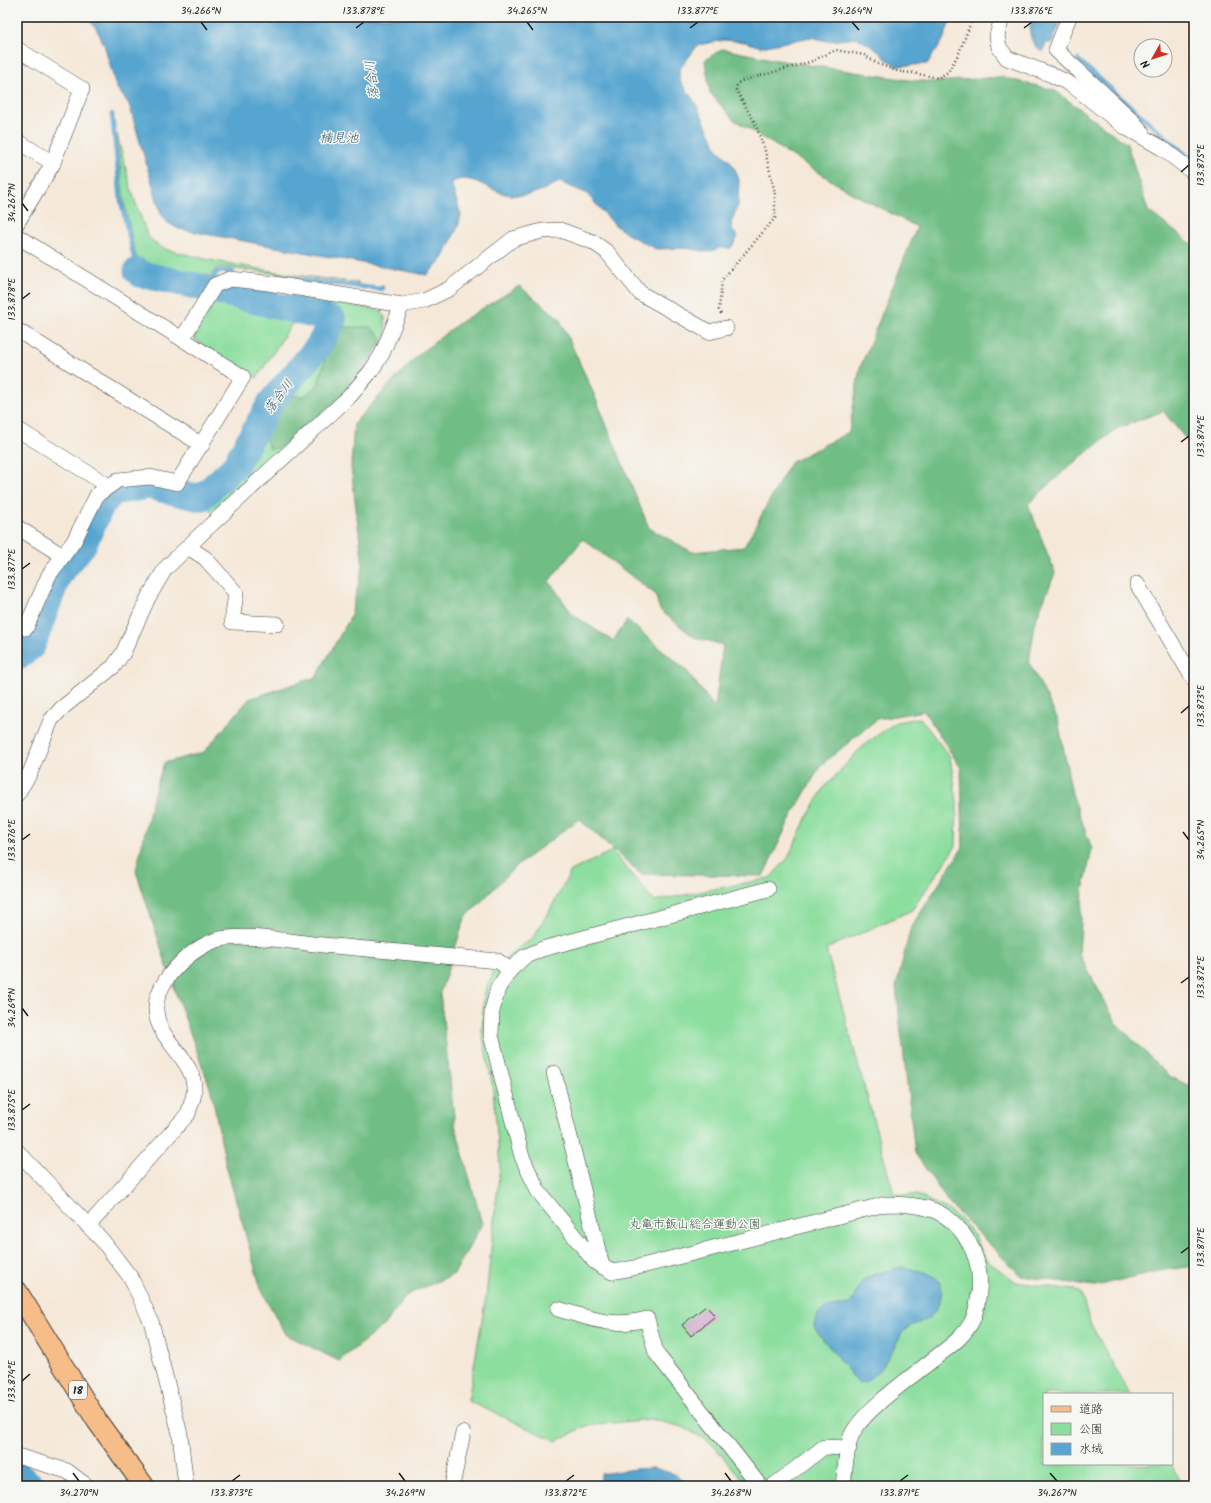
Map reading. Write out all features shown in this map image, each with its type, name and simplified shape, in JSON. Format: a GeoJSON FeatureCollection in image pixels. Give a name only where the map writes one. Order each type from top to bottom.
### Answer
{"type":"FeatureCollection","features":[{"type":"Feature","properties":{"kind":"main road","name":"18"},"geometry":{"type":"LineString","coordinates":[[17,1291],[97,1421],[144,1486]]}},
{"type":"Feature","properties":{"kind":"street"},"geometry":{"type":"LineString","coordinates":[[1002,17],[997,36],[999,47],[1007,58],[1052,75],[1072,85],[1125,126],[1162,148],[1194,173]]}},
{"type":"Feature","properties":{"kind":"street"},"geometry":{"type":"LineString","coordinates":[[1069,17],[1056,50],[1131,118],[1149,140]]}},
{"type":"Feature","properties":{"kind":"street"},"geometry":{"type":"LineString","coordinates":[[17,49],[82,89],[53,163],[17,223]]}},
{"type":"Feature","properties":{"kind":"street"},"geometry":{"type":"LineString","coordinates":[[17,140],[53,163]]}},
{"type":"Feature","properties":{"kind":"street"},"geometry":{"type":"LineString","coordinates":[[182,340],[215,284],[230,279],[268,283],[402,305],[424,301],[449,289],[513,239],[542,231],[560,230],[593,242],[607,252],[640,293],[708,332],[726,328]]}},
{"type":"Feature","properties":{"kind":"street"},"geometry":{"type":"LineString","coordinates":[[17,236],[243,377],[177,483],[150,477],[118,480],[97,495],[74,541],[49,575],[26,628],[17,623]]}},
{"type":"Feature","properties":{"kind":"street"},"geometry":{"type":"LineString","coordinates":[[17,794],[30,773],[51,720],[62,708],[114,666],[123,653],[148,598],[162,575],[188,547],[350,396],[371,371],[382,354],[402,305]]}},
{"type":"Feature","properties":{"kind":"street"},"geometry":{"type":"LineString","coordinates":[[17,330],[202,445]]}},
{"type":"Feature","properties":{"kind":"street"},"geometry":{"type":"LineString","coordinates":[[17,429],[109,486]]}},
{"type":"Feature","properties":{"kind":"street"},"geometry":{"type":"LineString","coordinates":[[17,527],[63,556]]}},
{"type":"Feature","properties":{"kind":"street"},"geometry":{"type":"LineString","coordinates":[[188,547],[206,558],[236,593],[232,622],[277,624]]}},
{"type":"Feature","properties":{"kind":"street"},"geometry":{"type":"LineString","coordinates":[[1137,584],[1194,680]]}},
{"type":"Feature","properties":{"kind":"street"},"geometry":{"type":"LineString","coordinates":[[768,889],[542,948],[524,957],[510,970],[498,988],[492,1011],[491,1035],[522,1157],[538,1191],[595,1262],[612,1272],[638,1267],[886,1204],[915,1204],[938,1211],[952,1222],[965,1237],[975,1254],[980,1276],[978,1300],[972,1322],[957,1340],[865,1415],[852,1434],[843,1486]]}},
{"type":"Feature","properties":{"kind":"street"},"geometry":{"type":"LineString","coordinates":[[88,1226],[188,1114],[194,1093],[191,1073],[162,1029],[156,1010],[160,988],[179,965],[199,948],[226,938],[266,939],[498,961],[510,970]]}},
{"type":"Feature","properties":{"kind":"street"},"geometry":{"type":"LineString","coordinates":[[554,1073],[602,1266]]}},
{"type":"Feature","properties":{"kind":"street"},"geometry":{"type":"LineString","coordinates":[[17,1151],[102,1240],[131,1278],[151,1321],[180,1434],[186,1486]]}},
{"type":"Feature","properties":{"kind":"street"},"geometry":{"type":"LineString","coordinates":[[558,1309],[608,1323],[628,1324],[647,1319],[656,1353],[760,1486]]}},
{"type":"Feature","properties":{"kind":"street"},"geometry":{"type":"LineString","coordinates":[[452,1486],[463,1433]]}},
{"type":"Feature","properties":{"kind":"street"},"geometry":{"type":"LineString","coordinates":[[773,1486],[824,1447],[849,1448]]}},
{"type":"Feature","properties":{"kind":"street"},"geometry":{"type":"LineString","coordinates":[[17,1456],[66,1471],[87,1486]]}},
{"type":"Feature","properties":{"kind":"path"},"geometry":{"type":"LineString","coordinates":[[726,328],[720,310],[722,280],[775,218],[775,193],[765,151],[755,123],[736,90],[737,84],[741,81],[810,62],[836,50],[864,55],[878,64],[900,72],[938,78],[948,72],[959,53],[973,17]]}},
{"type":"Feature","properties":{"kind":"green space"},"geometry":{"type":"Polygon","coordinates":[[[722,49],[782,61],[908,80],[936,82],[1000,77],[1054,90],[1127,144],[1148,211],[1194,246],[1194,449],[1163,411],[1116,429],[1066,469],[1028,504],[1055,573],[1036,619],[1029,662],[1058,720],[1072,794],[1092,849],[1083,891],[1079,954],[1117,1024],[1169,1076],[1194,1088],[1194,1266],[1158,1271],[1095,1286],[1021,1276],[950,1205],[915,1153],[896,987],[911,927],[963,847],[961,768],[924,711],[877,719],[821,765],[791,817],[763,876],[641,874],[579,819],[515,867],[465,918],[440,993],[455,1125],[482,1224],[454,1274],[407,1295],[383,1326],[339,1361],[285,1334],[261,1289],[226,1165],[211,1090],[175,991],[136,871],[154,793],[164,763],[204,752],[249,699],[316,677],[350,618],[363,566],[351,467],[354,423],[417,356],[459,323],[519,286],[559,318],[593,392],[649,528],[692,552],[744,547],[790,463],[849,432],[860,368],[917,227],[850,192],[733,119],[710,93],[705,60],[722,49]],[[583,539],[549,581],[573,615],[613,641],[627,620],[686,670],[715,708],[723,645],[694,637],[660,610],[655,594],[583,539]]]}},
{"type":"Feature","properties":{"kind":"green space"},"geometry":{"type":"Polygon","coordinates":[[[117,134],[131,189],[147,235],[153,242],[165,249],[209,260],[294,275],[359,283],[218,267],[204,284],[141,272],[139,270],[124,202],[117,134]]]}},
{"type":"Feature","properties":{"kind":"green space"},"geometry":{"type":"Polygon","coordinates":[[[248,288],[382,311],[385,318],[386,336],[347,393],[212,512],[203,500],[236,470],[276,401],[321,346],[338,318],[228,290],[248,288]]]}},
{"type":"Feature","properties":{"kind":"green space"},"geometry":{"type":"Polygon","coordinates":[[[216,295],[298,314],[257,378],[195,340],[194,331],[216,295]]]}},
{"type":"Feature","properties":{"kind":"green space"},"geometry":{"type":"Polygon","coordinates":[[[344,327],[370,327],[382,338],[372,357],[346,391],[279,448],[270,449],[262,432],[288,396],[304,396],[318,384],[331,340],[344,327]]]}},
{"type":"Feature","properties":{"kind":"green space","name":"丸亀市飯山総合運動公園"},"geometry":{"type":"Polygon","coordinates":[[[920,718],[950,757],[957,802],[956,846],[912,910],[826,949],[894,1194],[917,1195],[947,1209],[963,1222],[976,1238],[986,1260],[1016,1282],[1080,1291],[1090,1323],[1129,1393],[1043,1393],[1043,1465],[1171,1465],[1183,1486],[748,1486],[711,1443],[683,1427],[650,1419],[586,1426],[556,1441],[468,1401],[486,1297],[500,1165],[493,1089],[482,1032],[484,994],[493,973],[513,952],[532,939],[549,912],[571,871],[612,851],[654,901],[770,878],[788,858],[805,821],[824,788],[864,745],[896,722],[920,718]]]}},
{"type":"Feature","properties":{"kind":"water","name":"楠見池"},"geometry":{"type":"Polygon","coordinates":[[[86,17],[952,17],[943,40],[927,64],[897,66],[886,59],[879,51],[858,38],[827,41],[811,37],[761,47],[745,42],[724,40],[698,45],[679,70],[680,81],[695,102],[718,150],[730,161],[739,180],[738,205],[731,223],[732,230],[738,237],[731,248],[720,248],[709,252],[686,248],[656,249],[627,234],[615,225],[586,193],[559,182],[536,192],[524,195],[512,195],[504,194],[466,179],[451,183],[461,215],[458,227],[442,259],[427,275],[179,229],[168,223],[161,214],[129,104],[116,87],[104,44],[96,28],[86,17]]]}},
{"type":"Feature","properties":{"kind":"water"},"geometry":{"type":"Polygon","coordinates":[[[1033,17],[1062,17],[1052,43],[1046,43],[1042,52],[1032,41],[1030,27],[1033,17]]]}},
{"type":"Feature","properties":{"kind":"water"},"geometry":{"type":"Polygon","coordinates":[[[902,1267],[932,1275],[937,1279],[941,1284],[942,1291],[939,1302],[929,1318],[910,1326],[904,1331],[889,1357],[871,1378],[865,1382],[858,1383],[814,1328],[816,1319],[822,1310],[851,1303],[863,1280],[875,1274],[902,1267]]]}},
{"type":"Feature","properties":{"kind":"water"},"geometry":{"type":"Polygon","coordinates":[[[654,1468],[674,1474],[689,1486],[600,1486],[601,1474],[654,1468]]]}},
{"type":"Feature","properties":{"kind":"building"},"geometry":{"type":"Polygon","coordinates":[[[706,1306],[715,1316],[691,1336],[682,1325],[706,1306]]]}},
{"type":"Feature","properties":{"kind":"waterway"},"geometry":{"type":"LineString","coordinates":[[1078,60],[1194,162]]}},
{"type":"Feature","properties":{"kind":"waterway"},"geometry":{"type":"LineString","coordinates":[[112,114],[121,201],[137,271]]}},
{"type":"Feature","properties":{"kind":"waterway","name":"落合川"},"geometry":{"type":"LineString","coordinates":[[17,658],[32,646],[58,576],[83,545],[101,506],[113,492],[149,486],[201,498],[234,467],[271,402],[318,347],[333,320],[205,288],[140,274],[137,271]]}},
{"type":"Feature","properties":{"kind":"waterway","name":"落合川"},"geometry":{"type":"LineString","coordinates":[[210,282],[218,271],[233,272]]}},
{"type":"Feature","properties":{"kind":"waterway","name":"落合川"},"geometry":{"type":"LineString","coordinates":[[280,278],[382,289],[382,287]]}},
{"type":"Feature","properties":{"kind":"waterway","name":"落合川"},"geometry":{"type":"LineString","coordinates":[[17,1474],[32,1486]]}}]}
